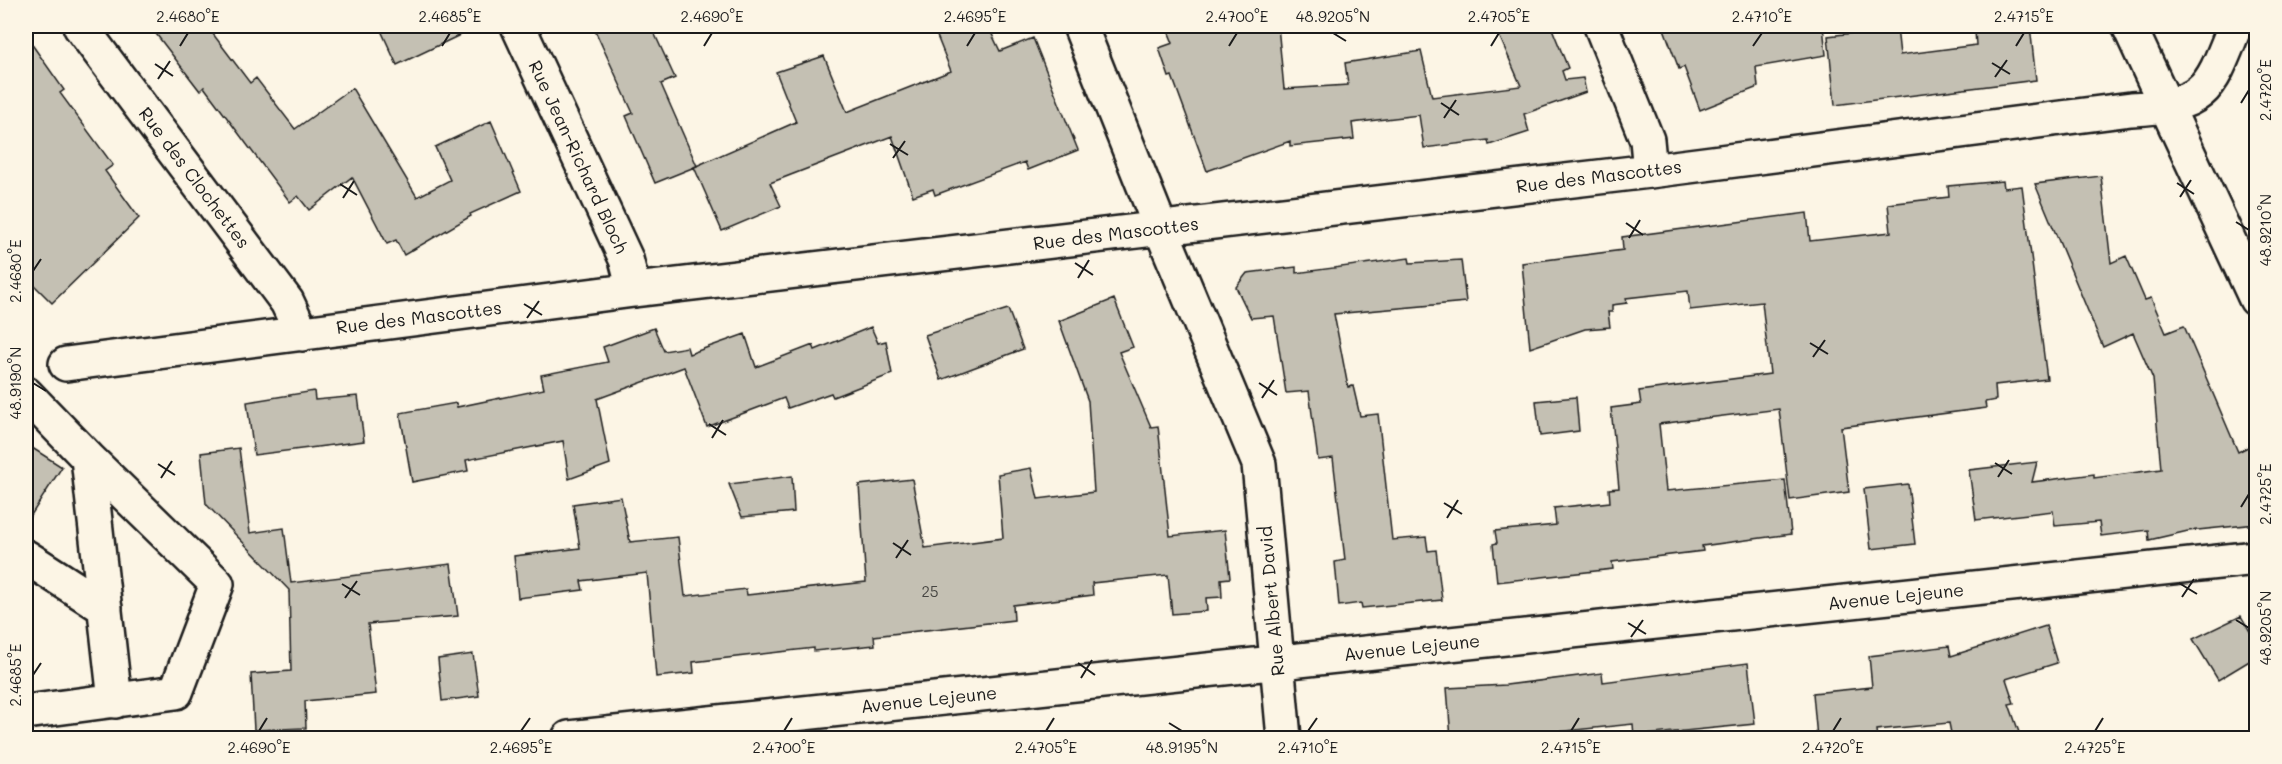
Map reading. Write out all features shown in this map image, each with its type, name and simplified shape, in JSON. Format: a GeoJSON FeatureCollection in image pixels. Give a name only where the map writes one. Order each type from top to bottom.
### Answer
{"type":"FeatureCollection","features":[{"type":"Feature","properties":{"kind":"street","name":"Rue des Clochettes"},"geometry":{"type":"LineString","coordinates":[[80,26],[287,302],[302,334]]}},
{"type":"Feature","properties":{"kind":"street","name":"Rue Jean-Richard Bloch"},"geometry":{"type":"LineString","coordinates":[[518,26],[626,259],[634,290]]}},
{"type":"Feature","properties":{"kind":"street","name":"Rue Albert David"},"geometry":{"type":"LineString","coordinates":[[1080,26],[1161,229],[1259,464],[1284,738]]}},
{"type":"Feature","properties":{"kind":"street"},"geometry":{"type":"LineString","coordinates":[[1601,26],[1647,140],[1650,171]]}},
{"type":"Feature","properties":{"kind":"street"},"geometry":{"type":"LineString","coordinates":[[2129,26],[2256,299]]}},
{"type":"Feature","properties":{"kind":"street","name":"Rue des Mascottes"},"geometry":{"type":"LineString","coordinates":[[66,364],[634,290],[1650,171],[2131,109],[2168,107],[2197,97],[2218,69],[2235,26]]}},
{"type":"Feature","properties":{"kind":"street"},"geometry":{"type":"LineString","coordinates":[[26,394],[217,584],[176,692],[26,712]]}},
{"type":"Feature","properties":{"kind":"street"},"geometry":{"type":"LineString","coordinates":[[88,458],[115,701]]}},
{"type":"Feature","properties":{"kind":"street"},"geometry":{"type":"LineString","coordinates":[[26,557],[105,608]]}},
{"type":"Feature","properties":{"kind":"street","name":"Avenue Lejeune"},"geometry":{"type":"LineString","coordinates":[[568,738],[2256,558]]}},
{"type":"Feature","properties":{"kind":"building"},"geometry":{"type":"Polygon","coordinates":[[[150,26],[207,26],[250,83],[256,78],[295,129],[352,88],[417,197],[450,180],[435,147],[491,121],[521,191],[470,214],[471,216],[404,255],[396,240],[387,244],[352,177],[309,210],[298,196],[290,202],[204,87],[200,91],[150,26]]]}},
{"type":"Feature","properties":{"kind":"building"},"geometry":{"type":"Polygon","coordinates":[[[379,26],[479,26],[397,65],[379,26]]]}},
{"type":"Feature","properties":{"kind":"building"},"geometry":{"type":"Polygon","coordinates":[[[593,26],[651,26],[675,78],[661,84],[697,166],[655,183],[626,116],[633,113],[593,26]]]}},
{"type":"Feature","properties":{"kind":"building"},"geometry":{"type":"Polygon","coordinates":[[[933,26],[988,26],[1000,51],[1033,38],[1078,150],[1028,170],[1025,162],[935,195],[933,189],[913,196],[892,136],[770,183],[781,206],[722,231],[694,167],[796,122],[776,72],[824,56],[847,112],[951,71],[933,26]]]}},
{"type":"Feature","properties":{"kind":"building"},"geometry":{"type":"Polygon","coordinates":[[[1166,26],[1278,26],[1284,89],[1348,85],[1345,63],[1421,51],[1432,97],[1521,86],[1495,26],[1551,26],[1568,68],[1562,71],[1565,80],[1583,78],[1586,92],[1524,114],[1529,132],[1489,145],[1488,140],[1424,148],[1419,115],[1352,123],[1354,139],[1290,146],[1290,141],[1207,171],[1172,76],[1169,77],[1159,48],[1173,43],[1166,26]]]}},
{"type":"Feature","properties":{"kind":"building"},"geometry":{"type":"Polygon","coordinates":[[[1663,26],[1823,26],[1826,55],[1756,67],[1758,87],[1700,110],[1684,67],[1679,69],[1663,26]]]}},
{"type":"Feature","properties":{"kind":"building"},"geometry":{"type":"Polygon","coordinates":[[[2002,26],[2030,26],[2036,80],[1835,105],[1828,36],[1897,28],[1900,55],[1976,45],[1975,31],[2002,26]]]}},
{"type":"Feature","properties":{"kind":"building"},"geometry":{"type":"Polygon","coordinates":[[[26,36],[64,90],[60,93],[113,165],[105,171],[139,218],[52,303],[26,277],[26,36]]]}},
{"type":"Feature","properties":{"kind":"building"},"geometry":{"type":"Polygon","coordinates":[[[2101,176],[2111,263],[2126,256],[2145,300],[2151,298],[2166,333],[2184,326],[2238,452],[2256,443],[2256,524],[2188,531],[2149,540],[2148,530],[2101,536],[2099,522],[2055,526],[2053,511],[1976,520],[1969,470],[2037,462],[2032,482],[2094,474],[2094,478],[2161,469],[2153,379],[2133,333],[2103,347],[2035,184],[2101,176]]]}},
{"type":"Feature","properties":{"kind":"building"},"geometry":{"type":"Polygon","coordinates":[[[2003,181],[2004,188],[2022,186],[2047,379],[1995,385],[1996,400],[1985,402],[1986,408],[1841,427],[1849,492],[1790,500],[1779,409],[1659,424],[1666,491],[1785,480],[1791,534],[1702,546],[1703,551],[1612,562],[1613,569],[1497,582],[1493,544],[1497,543],[1495,531],[1556,525],[1554,508],[1610,502],[1609,489],[1619,488],[1611,408],[1641,404],[1639,391],[1770,374],[1762,302],[1690,310],[1688,291],[1626,298],[1627,303],[1612,305],[1612,312],[1608,312],[1610,327],[1585,329],[1530,348],[1522,263],[1623,250],[1622,237],[1807,213],[1810,241],[1891,232],[1888,204],[1949,197],[1948,186],[2003,181]]]}},
{"type":"Feature","properties":{"kind":"building"},"geometry":{"type":"Polygon","coordinates":[[[1409,258],[1410,263],[1461,260],[1466,302],[1334,314],[1348,387],[1353,386],[1360,416],[1378,414],[1392,540],[1426,537],[1428,551],[1436,550],[1442,600],[1362,608],[1361,603],[1339,606],[1335,562],[1345,560],[1333,458],[1318,460],[1309,391],[1286,393],[1274,316],[1251,318],[1236,287],[1247,273],[1296,267],[1296,273],[1409,258]]]}},
{"type":"Feature","properties":{"kind":"building"},"geometry":{"type":"Polygon","coordinates":[[[1114,299],[1133,347],[1119,352],[1151,427],[1158,426],[1170,536],[1225,530],[1230,578],[1221,579],[1222,597],[1206,598],[1207,611],[1172,614],[1168,575],[1092,583],[1093,595],[1013,605],[1014,620],[874,636],[875,645],[814,651],[814,648],[693,662],[694,673],[656,677],[647,573],[581,581],[583,590],[518,598],[514,556],[580,548],[573,504],[621,497],[630,542],[678,537],[685,596],[746,589],[747,595],[866,582],[859,485],[912,479],[925,548],[1003,538],[998,474],[1031,468],[1038,499],[1094,492],[1088,401],[1059,321],[1114,299]]]}},
{"type":"Feature","properties":{"kind":"building"},"geometry":{"type":"Polygon","coordinates":[[[1008,309],[1023,349],[941,380],[925,335],[1008,309]]]}},
{"type":"Feature","properties":{"kind":"building"},"geometry":{"type":"Polygon","coordinates":[[[871,327],[878,343],[886,341],[892,374],[833,397],[831,393],[788,408],[784,398],[707,427],[684,367],[597,399],[610,464],[569,479],[563,441],[466,460],[468,471],[412,482],[400,413],[456,403],[457,407],[544,389],[541,375],[608,362],[603,347],[654,328],[664,351],[687,347],[689,354],[745,334],[756,367],[813,345],[815,350],[871,327]]]}},
{"type":"Feature","properties":{"kind":"building"},"geometry":{"type":"Polygon","coordinates":[[[314,391],[315,400],[358,396],[364,441],[254,455],[247,402],[314,391]]]}},
{"type":"Feature","properties":{"kind":"building"},"geometry":{"type":"Polygon","coordinates":[[[1576,397],[1579,431],[1540,436],[1536,401],[1576,397]]]}},
{"type":"Feature","properties":{"kind":"building"},"geometry":{"type":"Polygon","coordinates":[[[26,444],[62,467],[26,523],[26,444]]]}},
{"type":"Feature","properties":{"kind":"building"},"geometry":{"type":"Polygon","coordinates":[[[239,448],[250,533],[284,528],[291,583],[451,564],[458,616],[368,624],[376,694],[305,701],[306,728],[254,730],[251,674],[291,671],[289,590],[206,504],[201,453],[239,448]]]}},
{"type":"Feature","properties":{"kind":"building"},"geometry":{"type":"Polygon","coordinates":[[[792,476],[794,512],[742,517],[729,484],[792,476]]]}},
{"type":"Feature","properties":{"kind":"building"},"geometry":{"type":"Polygon","coordinates":[[[1908,484],[1915,544],[1871,549],[1864,489],[1908,484]]]}},
{"type":"Feature","properties":{"kind":"building"},"geometry":{"type":"Polygon","coordinates":[[[2241,616],[2256,642],[2256,657],[2218,680],[2193,639],[2241,616]]]}},
{"type":"Feature","properties":{"kind":"building"},"geometry":{"type":"Polygon","coordinates":[[[2046,626],[2057,663],[2006,679],[2014,703],[2009,704],[2021,738],[1952,738],[1949,723],[1876,730],[1877,738],[1817,738],[1813,693],[1872,687],[1869,656],[1949,646],[1951,656],[2046,626]]]}},
{"type":"Feature","properties":{"kind":"building"},"geometry":{"type":"Polygon","coordinates":[[[473,654],[479,696],[442,701],[438,659],[473,654]]]}},
{"type":"Feature","properties":{"kind":"building"},"geometry":{"type":"Polygon","coordinates":[[[1748,663],[1755,724],[1634,736],[1633,724],[1537,734],[1537,738],[1451,738],[1447,688],[1506,685],[1602,673],[1603,682],[1748,663]]]}}]}
